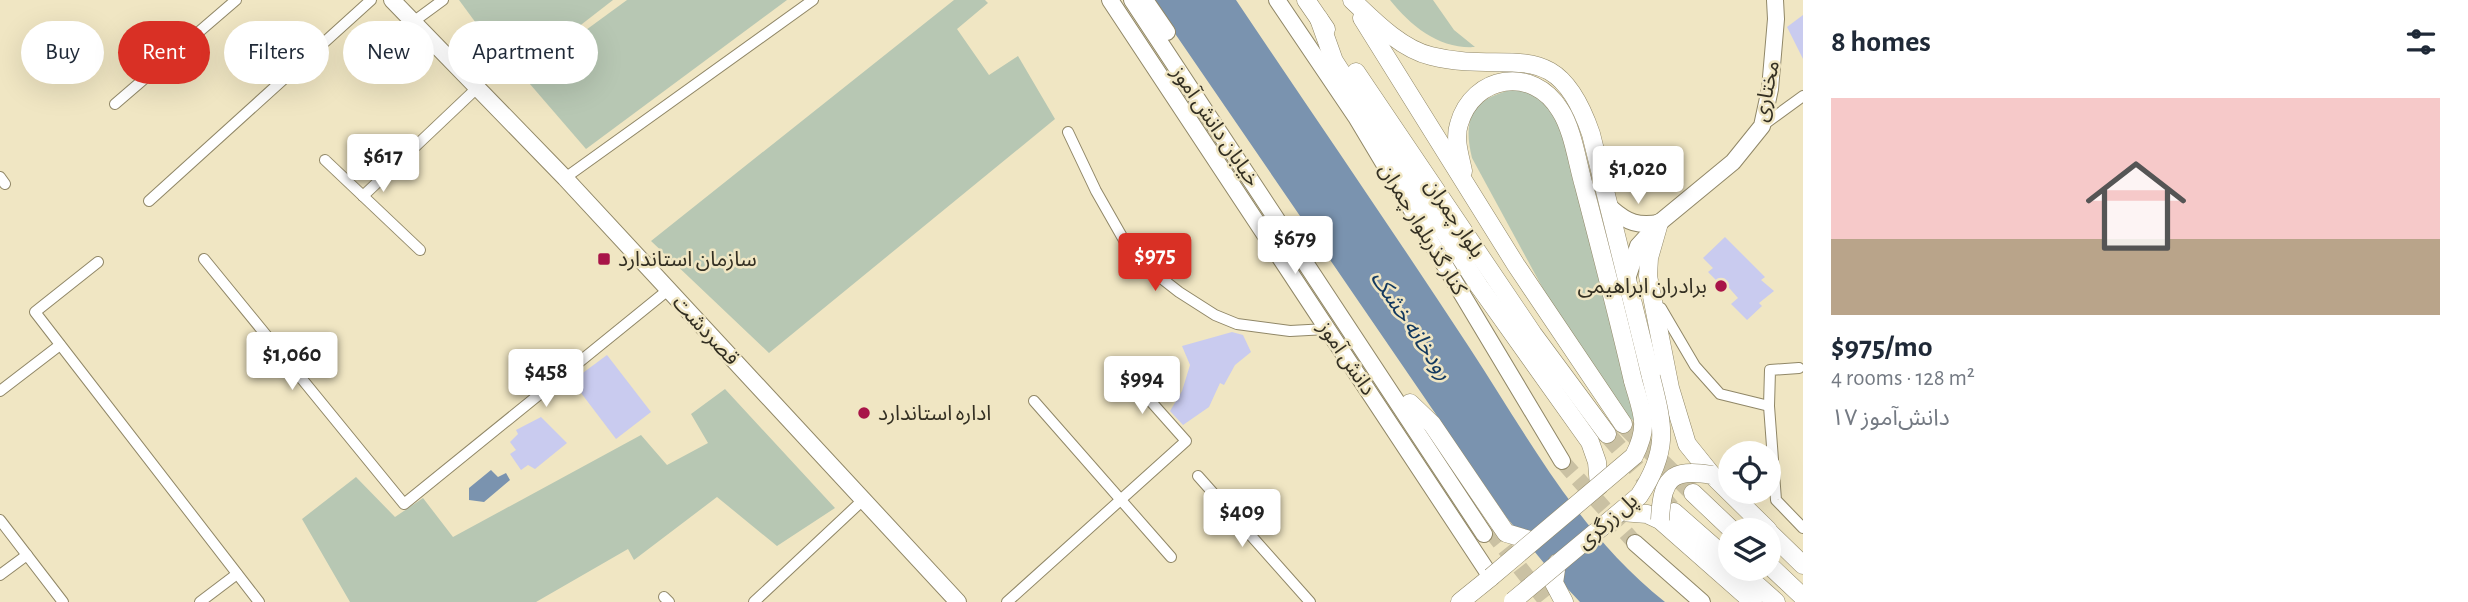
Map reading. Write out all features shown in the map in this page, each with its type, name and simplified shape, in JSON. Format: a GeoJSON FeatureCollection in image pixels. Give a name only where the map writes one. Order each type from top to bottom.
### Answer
{"type":"FeatureCollection","features":[{"type":"Feature","properties":{"kind":"main road","name":"قصردشت"},"geometry":{"type":"LineString","coordinates":[[392,0],[412,21]]}},
{"type":"Feature","properties":{"kind":"main road","name":"دانش آموز"},"geometry":{"type":"LineString","coordinates":[[1110,0],[1492,577]]}},
{"type":"Feature","properties":{"kind":"main road","name":"خیابان دانش آموز"},"geometry":{"type":"LineString","coordinates":[[1132,0],[1490,527]]}},
{"type":"Feature","properties":{"kind":"main road","name":"خیابان دانش آموز"},"geometry":{"type":"LineString","coordinates":[[1145,0],[1410,403]]}},
{"type":"Feature","properties":{"kind":"main road","name":"کنار گذربلوار چمران"},"geometry":{"type":"LineString","coordinates":[[1277,0],[1356,117],[1562,461]]}},
{"type":"Feature","properties":{"kind":"main road","name":"بلوار چمران"},"geometry":{"type":"LineString","coordinates":[[1306,0],[1533,334],[1607,434]]}},
{"type":"Feature","properties":{"kind":"main road","name":"بلوار چمران"},"geometry":{"type":"LineString","coordinates":[[1351,0],[1523,276],[1623,424]]}},
{"type":"Feature","properties":{"kind":"main road","name":"پل زرگری"},"geometry":{"type":"LineString","coordinates":[[1351,0],[1391,34],[1427,55],[1464,62],[1523,61],[1548,68],[1567,85],[1581,103],[1612,209],[1663,426],[1661,453],[1654,474],[1639,496],[1512,602]]}},
{"type":"Feature","properties":{"kind":"main road","name":"مختاری"},"geometry":{"type":"LineString","coordinates":[[1627,279],[1638,246],[1659,223],[1733,162],[1762,125],[1773,66],[1775,0]]}},
{"type":"Feature","properties":{"kind":"main road"},"geometry":{"type":"LineString","coordinates":[[1319,19],[1334,61],[1479,286],[1590,442],[1597,462],[1599,486]]}},
{"type":"Feature","properties":{"kind":"main road","name":"قصردشت"},"geometry":{"type":"LineString","coordinates":[[434,44],[565,178],[958,602]]}},
{"type":"Feature","properties":{"kind":"main road","name":"پل زرگری"},"geometry":{"type":"LineString","coordinates":[[1460,602],[1634,456],[1643,438],[1645,422],[1563,113],[1548,94],[1538,88],[1512,81],[1491,85],[1472,97],[1458,127],[1458,146],[1467,185]]}},
{"type":"Feature","properties":{"kind":"main road"},"geometry":{"type":"LineString","coordinates":[[1612,209],[1627,222],[1642,225],[1659,223],[1648,258],[1648,276],[1670,388],[1687,444],[1712,475],[1755,518]]}},
{"type":"Feature","properties":{"kind":"main road"},"geometry":{"type":"LineString","coordinates":[[1410,403],[1432,424],[1490,527],[1533,541]]}},
{"type":"Feature","properties":{"kind":"main road"},"geometry":{"type":"LineString","coordinates":[[1712,475],[1693,472],[1672,477],[1661,497],[1667,516],[1753,602]]}},
{"type":"Feature","properties":{"kind":"main road"},"geometry":{"type":"LineString","coordinates":[[1693,493],[1719,518]]}},
{"type":"Feature","properties":{"kind":"main road"},"geometry":{"type":"LineString","coordinates":[[1621,512],[1667,516],[1718,553]]}},
{"type":"Feature","properties":{"kind":"main road"},"geometry":{"type":"LineString","coordinates":[[1635,544],[1702,602]]}},
{"type":"Feature","properties":{"kind":"main road"},"geometry":{"type":"LineString","coordinates":[[1781,544],[1803,565]]}},
{"type":"Feature","properties":{"kind":"main road"},"geometry":{"type":"LineString","coordinates":[[1558,563],[1554,583],[1564,602]]}},
{"type":"Feature","properties":{"kind":"main road"},"geometry":{"type":"LineString","coordinates":[[1781,576],[1803,597]]}},
{"type":"Feature","properties":{"kind":"main road"},"geometry":{"type":"LineString","coordinates":[[1752,581],[1776,602]]}},
{"type":"Feature","properties":{"kind":"street"},"geometry":{"type":"LineString","coordinates":[[115,104],[236,0]]}},
{"type":"Feature","properties":{"kind":"street"},"geometry":{"type":"LineString","coordinates":[[149,201],[371,0]]}},
{"type":"Feature","properties":{"kind":"street"},"geometry":{"type":"LineString","coordinates":[[414,21],[443,0]]}},
{"type":"Feature","properties":{"kind":"street"},"geometry":{"type":"LineString","coordinates":[[565,178],[812,0]]}},
{"type":"Feature","properties":{"kind":"street"},"geometry":{"type":"LineString","coordinates":[[363,196],[477,88]]}},
{"type":"Feature","properties":{"kind":"street"},"geometry":{"type":"LineString","coordinates":[[1762,125],[1803,96]]}},
{"type":"Feature","properties":{"kind":"street"},"geometry":{"type":"LineString","coordinates":[[1068,132],[1096,191],[1133,256],[1179,292],[1215,315],[1237,324],[1290,331],[1327,329]]}},
{"type":"Feature","properties":{"kind":"street"},"geometry":{"type":"LineString","coordinates":[[325,160],[420,250]]}},
{"type":"Feature","properties":{"kind":"street"},"geometry":{"type":"LineString","coordinates":[[204,259],[404,505],[668,290]]}},
{"type":"Feature","properties":{"kind":"street"},"geometry":{"type":"LineString","coordinates":[[97,262],[35,312],[259,602]]}},
{"type":"Feature","properties":{"kind":"street"},"geometry":{"type":"LineString","coordinates":[[1648,276],[1665,318],[1695,366],[1720,394],[1769,406]]}},
{"type":"Feature","properties":{"kind":"street"},"geometry":{"type":"LineString","coordinates":[[0,391],[60,345]]}},
{"type":"Feature","properties":{"kind":"street"},"geometry":{"type":"LineString","coordinates":[[1799,368],[1770,370],[1769,406],[1776,500],[1803,528]]}},
{"type":"Feature","properties":{"kind":"street"},"geometry":{"type":"LineString","coordinates":[[1007,602],[1186,441],[1122,369]]}},
{"type":"Feature","properties":{"kind":"street"},"geometry":{"type":"LineString","coordinates":[[1034,401],[1171,557]]}},
{"type":"Feature","properties":{"kind":"street"},"geometry":{"type":"LineString","coordinates":[[1198,476],[1310,602]]}},
{"type":"Feature","properties":{"kind":"street"},"geometry":{"type":"LineString","coordinates":[[754,602],[863,500]]}},
{"type":"Feature","properties":{"kind":"street"},"geometry":{"type":"LineString","coordinates":[[0,520],[63,602]]}},
{"type":"Feature","properties":{"kind":"street"},"geometry":{"type":"LineString","coordinates":[[0,575],[27,555]]}},
{"type":"Feature","properties":{"kind":"street"},"geometry":{"type":"LineString","coordinates":[[200,602],[237,574]]}},
{"type":"Feature","properties":{"kind":"green space"},"geometry":{"type":"Polygon","coordinates":[[[459,0],[613,0],[586,21],[474,21],[459,0]]]}},
{"type":"Feature","properties":{"kind":"green space"},"geometry":{"type":"Polygon","coordinates":[[[627,0],[787,0],[586,149],[530,84],[598,84],[598,21],[627,0]]]}},
{"type":"Feature","properties":{"kind":"green space"},"geometry":{"type":"Polygon","coordinates":[[[954,0],[985,0],[988,3],[957,29],[989,75],[1018,56],[1055,119],[769,353],[651,241],[954,0]]]}},
{"type":"Feature","properties":{"kind":"green space"},"geometry":{"type":"Polygon","coordinates":[[[1390,0],[1433,0],[1454,30],[1475,47],[1450,44],[1427,34],[1390,0]]]}},
{"type":"Feature","properties":{"kind":"green space"},"geometry":{"type":"Polygon","coordinates":[[[1514,89],[1536,96],[1552,112],[1560,126],[1635,422],[1624,413],[1553,307],[1472,158],[1469,131],[1474,112],[1489,98],[1514,89]]]}},
{"type":"Feature","properties":{"kind":"green space"},"geometry":{"type":"Polygon","coordinates":[[[725,389],[835,508],[777,546],[717,497],[634,560],[628,549],[536,602],[350,602],[302,519],[356,477],[395,517],[423,498],[453,537],[641,435],[667,465],[708,443],[691,414],[725,389]]]}},
{"type":"Feature","properties":{"kind":"water","name":"رودخانه خشک"},"geometry":{"type":"Polygon","coordinates":[[[1152,0],[1236,0],[1557,483],[1606,546],[1665,602],[1580,602],[1548,568],[1507,518],[1152,0]]]}},
{"type":"Feature","properties":{"kind":"water"},"geometry":{"type":"Polygon","coordinates":[[[491,470],[498,477],[506,473],[510,480],[484,502],[469,500],[469,488],[491,470]]]}},
{"type":"Feature","properties":{"kind":"building"},"geometry":{"type":"Polygon","coordinates":[[[1803,15],[1803,59],[1787,27],[1803,15]]]}},
{"type":"Feature","properties":{"kind":"building"},"geometry":{"type":"Polygon","coordinates":[[[1725,237],[1765,277],[1761,280],[1774,291],[1759,303],[1762,306],[1747,320],[1731,304],[1738,298],[1723,281],[1720,284],[1708,272],[1713,268],[1703,258],[1725,237]]]}},
{"type":"Feature","properties":{"kind":"building"},"geometry":{"type":"Polygon","coordinates":[[[1232,332],[1243,335],[1251,352],[1235,365],[1224,385],[1220,383],[1209,407],[1183,425],[1170,411],[1182,391],[1190,365],[1182,346],[1232,332]]]}},
{"type":"Feature","properties":{"kind":"building"},"geometry":{"type":"Polygon","coordinates":[[[607,355],[651,412],[616,439],[572,381],[607,355]]]}},
{"type":"Feature","properties":{"kind":"building"},"geometry":{"type":"Polygon","coordinates":[[[541,417],[567,443],[535,469],[528,465],[521,470],[510,454],[516,450],[510,442],[518,434],[516,430],[541,417]]]}},
{"type":"Feature","properties":{"kind":"tunnel"},"geometry":{"type":"LineString","coordinates":[[1623,424],[1693,493]]}},
{"type":"Feature","properties":{"kind":"tunnel"},"geometry":{"type":"LineString","coordinates":[[1607,434],[1671,508]]}},
{"type":"Feature","properties":{"kind":"tunnel"},"geometry":{"type":"LineString","coordinates":[[1562,461],[1635,543]]}},
{"type":"Feature","properties":{"kind":"tunnel"},"geometry":{"type":"LineString","coordinates":[[1490,530],[1547,602]]}},
{"type":"Feature","properties":{"kind":"place","name":"سازمان استاندارد"},"geometry":{"type":"Point","coordinates":[604,259]}},
{"type":"Feature","properties":{"kind":"place","name":"برادران ابراهیمی"},"geometry":{"type":"Point","coordinates":[1721,286]}},
{"type":"Feature","properties":{"kind":"place","name":"اداره استاندارد"},"geometry":{"type":"Point","coordinates":[864,413]}}]}
